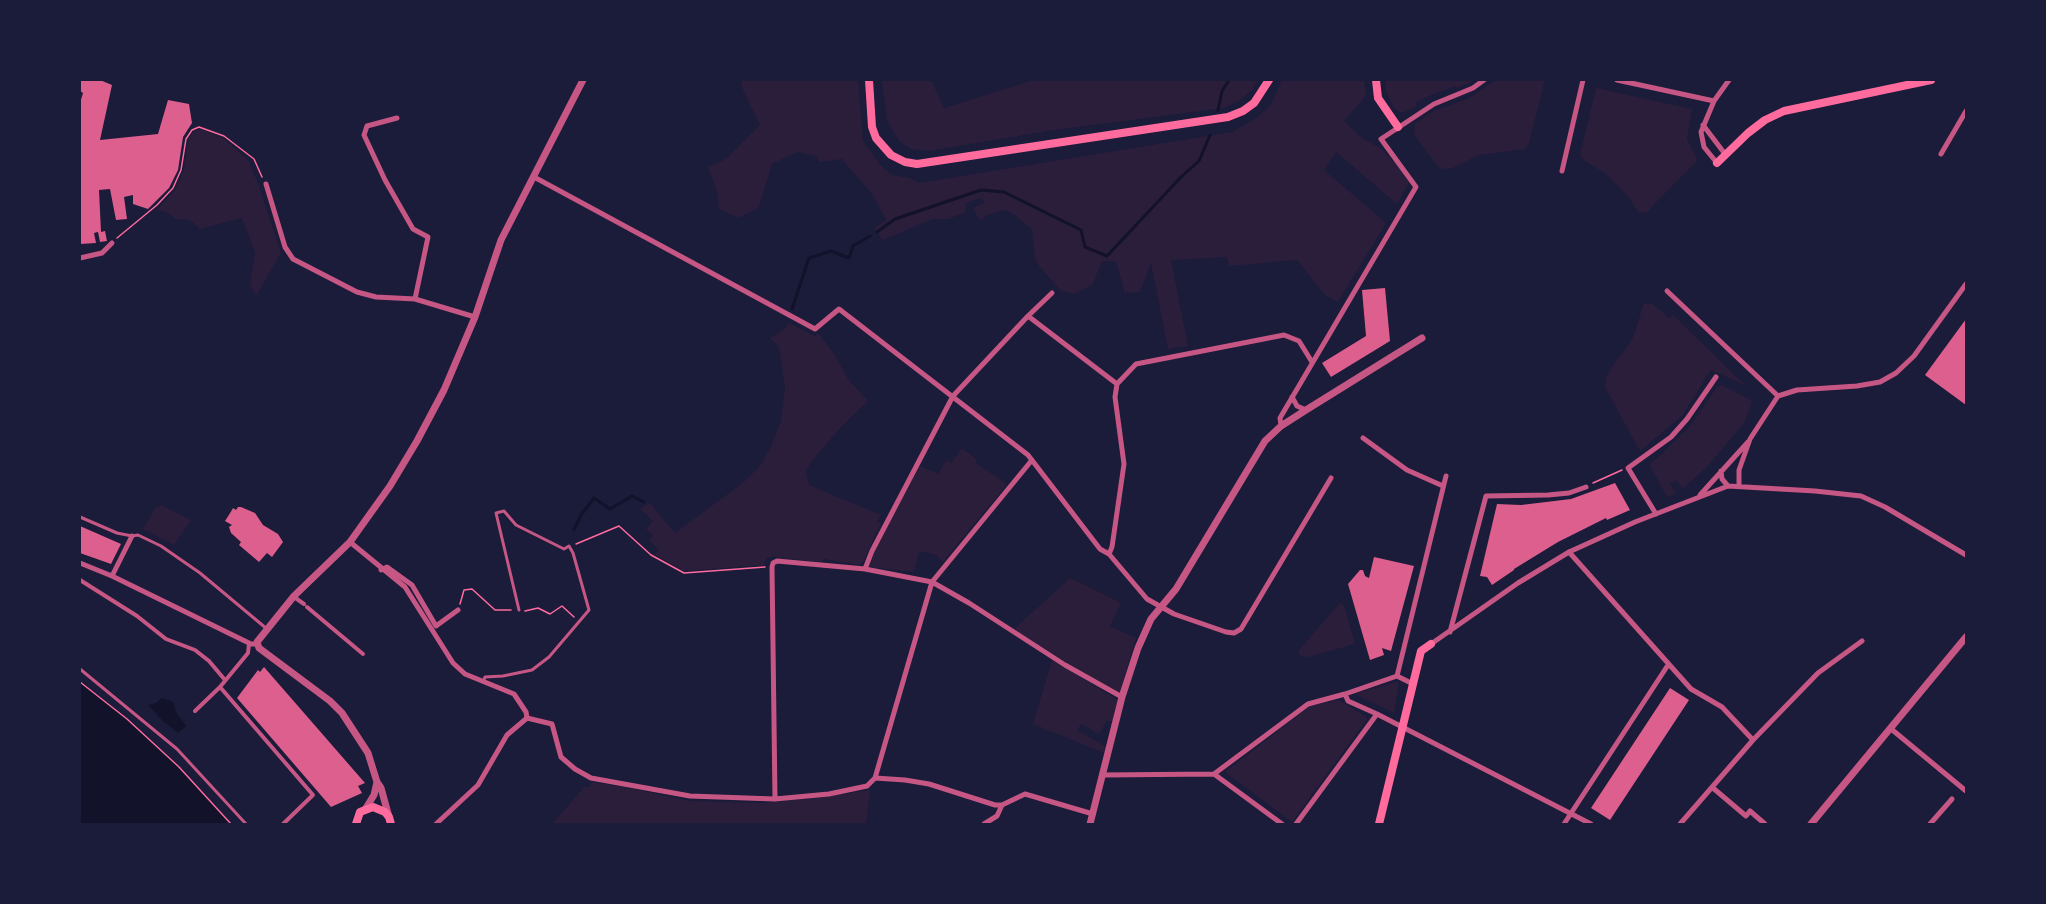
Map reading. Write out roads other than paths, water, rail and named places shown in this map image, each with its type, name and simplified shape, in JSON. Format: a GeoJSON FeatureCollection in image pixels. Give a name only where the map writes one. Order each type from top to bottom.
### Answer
{"type":"FeatureCollection","features":[{"type":"Feature","properties":{"kind":"main road"},"geometry":{"type":"LineString","coordinates":[[868,80],[872,127],[876,138],[891,155],[905,162],[917,164],[1227,117],[1243,111],[1254,103],[1269,80]]}},
{"type":"Feature","properties":{"kind":"main road"},"geometry":{"type":"LineString","coordinates":[[1376,80],[1378,98],[1398,128]]}},
{"type":"Feature","properties":{"kind":"main road"},"geometry":{"type":"LineString","coordinates":[[1717,164],[1725,154],[1765,120],[1784,111],[1931,80]]}},
{"type":"Feature","properties":{"kind":"main road"},"geometry":{"type":"LineString","coordinates":[[1379,825],[1421,651],[1431,644]]}},
{"type":"Feature","properties":{"kind":"main road"},"geometry":{"type":"LineString","coordinates":[[356,825],[357,818],[366,808],[380,808],[390,821]]}},
{"type":"Feature","properties":{"kind":"street"},"geometry":{"type":"LineString","coordinates":[[195,711],[220,687],[294,596],[350,542],[390,486],[444,390],[475,317],[501,240],[583,80]]}},
{"type":"Feature","properties":{"kind":"street"},"geometry":{"type":"LineString","coordinates":[[1281,426],[1280,418],[1416,187],[1381,139],[1434,104],[1473,88],[1484,80]]}},
{"type":"Feature","properties":{"kind":"street"},"geometry":{"type":"LineString","coordinates":[[1562,171],[1583,80]]}},
{"type":"Feature","properties":{"kind":"street"},"geometry":{"type":"LineString","coordinates":[[1617,80],[1714,101]]}},
{"type":"Feature","properties":{"kind":"street"},"geometry":{"type":"LineString","coordinates":[[1717,164],[1701,139],[1703,125],[1714,101],[1729,80]]}},
{"type":"Feature","properties":{"kind":"street"},"geometry":{"type":"LineString","coordinates":[[1941,154],[1966,111]]}},
{"type":"Feature","properties":{"kind":"street"},"geometry":{"type":"LineString","coordinates":[[397,118],[367,126],[364,135],[385,180],[413,229],[428,237],[415,299]]}},
{"type":"Feature","properties":{"kind":"street"},"geometry":{"type":"LineString","coordinates":[[1703,125],[1725,154]]}},
{"type":"Feature","properties":{"kind":"street"},"geometry":{"type":"LineString","coordinates":[[534,177],[815,329],[839,309],[1032,460],[1100,549],[1109,554],[1147,599],[1174,615],[1226,632],[1234,633],[1241,629],[1331,478]]}},
{"type":"Feature","properties":{"kind":"street"},"geometry":{"type":"LineString","coordinates":[[266,184],[285,248],[293,259],[357,292],[376,297],[415,299],[475,317]]}},
{"type":"Feature","properties":{"kind":"street"},"geometry":{"type":"LineString","coordinates":[[80,258],[102,253],[112,243]]}},
{"type":"Feature","properties":{"kind":"street"},"geometry":{"type":"LineString","coordinates":[[1699,497],[1750,440],[1778,396],[1797,390],[1880,382],[1896,373],[1914,356],[1966,284]]}},
{"type":"Feature","properties":{"kind":"street"},"geometry":{"type":"LineString","coordinates":[[1667,291],[1778,396]]}},
{"type":"Feature","properties":{"kind":"street"},"geometry":{"type":"LineString","coordinates":[[865,569],[872,550],[953,396],[1028,316],[1053,293]]}},
{"type":"Feature","properties":{"kind":"street"},"geometry":{"type":"LineString","coordinates":[[1028,316],[1117,384]]}},
{"type":"Feature","properties":{"kind":"street"},"geometry":{"type":"LineString","coordinates":[[1109,554],[1112,547],[1124,464],[1114,397],[1117,384],[1136,364],[1284,335],[1299,341],[1312,362]]}},
{"type":"Feature","properties":{"kind":"street"},"geometry":{"type":"LineString","coordinates":[[1090,825],[1122,697],[1138,648],[1151,619],[1176,589],[1265,441],[1281,426],[1422,338]]}},
{"type":"Feature","properties":{"kind":"street"},"geometry":{"type":"LineString","coordinates":[[1656,514],[1628,468],[1671,437],[1687,419],[1716,377]]}},
{"type":"Feature","properties":{"kind":"street"},"geometry":{"type":"LineString","coordinates":[[1292,397],[1297,406],[1306,410]]}},
{"type":"Feature","properties":{"kind":"street"},"geometry":{"type":"LineString","coordinates":[[1363,438],[1407,470],[1443,486]]}},
{"type":"Feature","properties":{"kind":"street"},"geometry":{"type":"LineString","coordinates":[[1739,485],[1739,470],[1750,440]]}},
{"type":"Feature","properties":{"kind":"street"},"geometry":{"type":"LineString","coordinates":[[527,718],[552,724],[561,757],[574,769],[591,778],[690,796],[775,799],[829,794],[867,786],[875,778],[932,582],[1032,460]]}},
{"type":"Feature","properties":{"kind":"street"},"geometry":{"type":"LineString","coordinates":[[1721,471],[1722,478],[1728,486]]}},
{"type":"Feature","properties":{"kind":"street"},"geometry":{"type":"LineString","coordinates":[[1397,676],[1446,476]]}},
{"type":"Feature","properties":{"kind":"street"},"geometry":{"type":"LineString","coordinates":[[1431,644],[1518,583],[1569,552],[1728,486],[1739,485],[1861,496],[1966,555]]}},
{"type":"Feature","properties":{"kind":"street"},"geometry":{"type":"LineString","coordinates":[[1450,632],[1486,496],[1548,495],[1569,493],[1586,487]]}},
{"type":"Feature","properties":{"kind":"street"},"geometry":{"type":"LineString","coordinates":[[112,576],[132,536]]}},
{"type":"Feature","properties":{"kind":"street"},"geometry":{"type":"LineString","coordinates":[[350,542],[381,570],[405,587],[453,663],[465,674],[514,694],[526,712],[527,718]]}},
{"type":"Feature","properties":{"kind":"street"},"geometry":{"type":"LineString","coordinates":[[1569,552],[1691,689],[1722,706],[1753,740]]}},
{"type":"Feature","properties":{"kind":"street"},"geometry":{"type":"LineString","coordinates":[[775,799],[772,567],[777,561],[865,569],[932,582],[1065,665],[1122,697]]}},
{"type":"Feature","properties":{"kind":"street"},"geometry":{"type":"LineString","coordinates":[[80,563],[253,644],[336,707],[368,753],[390,821]]}},
{"type":"Feature","properties":{"kind":"street"},"geometry":{"type":"LineString","coordinates":[[381,570],[387,567],[412,585],[436,626],[458,610]]}},
{"type":"Feature","properties":{"kind":"street"},"geometry":{"type":"LineString","coordinates":[[80,580],[137,616],[166,639],[195,650],[209,661],[225,680]]}},
{"type":"Feature","properties":{"kind":"street"},"geometry":{"type":"LineString","coordinates":[[294,596],[363,654]]}},
{"type":"Feature","properties":{"kind":"street"},"geometry":{"type":"LineString","coordinates":[[1811,825],[1966,636]]}},
{"type":"Feature","properties":{"kind":"street"},"geometry":{"type":"LineString","coordinates":[[1680,825],[1753,740],[1818,673],[1862,641]]}},
{"type":"Feature","properties":{"kind":"street"},"geometry":{"type":"LineString","coordinates":[[1564,825],[1668,664]]}},
{"type":"Feature","properties":{"kind":"street"},"geometry":{"type":"LineString","coordinates":[[1215,775],[1308,704],[1397,676],[1413,684]]}},
{"type":"Feature","properties":{"kind":"street"},"geometry":{"type":"LineString","coordinates":[[220,687],[314,795],[283,825]]}},
{"type":"Feature","properties":{"kind":"street"},"geometry":{"type":"LineString","coordinates":[[1345,694],[1348,701],[1591,825]]}},
{"type":"Feature","properties":{"kind":"street"},"geometry":{"type":"LineString","coordinates":[[1296,825],[1377,714]]}},
{"type":"Feature","properties":{"kind":"street"},"geometry":{"type":"LineString","coordinates":[[436,825],[478,785],[507,735],[527,718]]}},
{"type":"Feature","properties":{"kind":"street"},"geometry":{"type":"LineString","coordinates":[[1890,728],[1964,788],[1966,780]]}},
{"type":"Feature","properties":{"kind":"street"},"geometry":{"type":"LineString","coordinates":[[1102,775],[1215,775],[1282,825]]}},
{"type":"Feature","properties":{"kind":"street"},"geometry":{"type":"LineString","coordinates":[[875,778],[929,784],[995,806],[1025,794],[1093,814]]}},
{"type":"Feature","properties":{"kind":"street"},"geometry":{"type":"LineString","coordinates":[[366,808],[374,795],[377,782]]}},
{"type":"Feature","properties":{"kind":"street"},"geometry":{"type":"LineString","coordinates":[[1713,788],[1746,816],[1750,811],[1765,824]]}},
{"type":"Feature","properties":{"kind":"street"},"geometry":{"type":"LineString","coordinates":[[1930,825],[1952,799]]}},
{"type":"Feature","properties":{"kind":"street"},"geometry":{"type":"LineString","coordinates":[[984,825],[997,816],[1002,805]]}},
{"type":"Feature","properties":{"kind":"lane"},"geometry":{"type":"LineString","coordinates":[[483,682],[485,677],[532,670],[543,662],[590,610],[569,546],[564,549],[516,525],[504,511],[496,513],[519,610]]}},
{"type":"Feature","properties":{"kind":"lane"},"geometry":{"type":"LineString","coordinates":[[80,517],[117,532],[132,536],[138,535],[160,546],[200,573],[267,629]]}},
{"type":"Feature","properties":{"kind":"lane"},"geometry":{"type":"LineString","coordinates":[[80,669],[177,749],[246,825]]}},
{"type":"Feature","properties":{"kind":"waterway"},"geometry":{"type":"LineString","coordinates":[[1218,110],[1222,91],[1229,80]]}},
{"type":"Feature","properties":{"kind":"waterway"},"geometry":{"type":"LineString","coordinates":[[877,232],[895,219],[981,190],[1004,192],[1081,230],[1085,247],[1107,256],[1199,161],[1210,135]]}},
{"type":"Feature","properties":{"kind":"waterway"},"geometry":{"type":"LineString","coordinates":[[792,309],[809,258],[831,251],[849,258],[853,246],[870,236]]}},
{"type":"Feature","properties":{"kind":"waterway"},"geometry":{"type":"LineString","coordinates":[[574,530],[581,515],[594,498],[610,509],[632,496],[644,502]]}}]}
